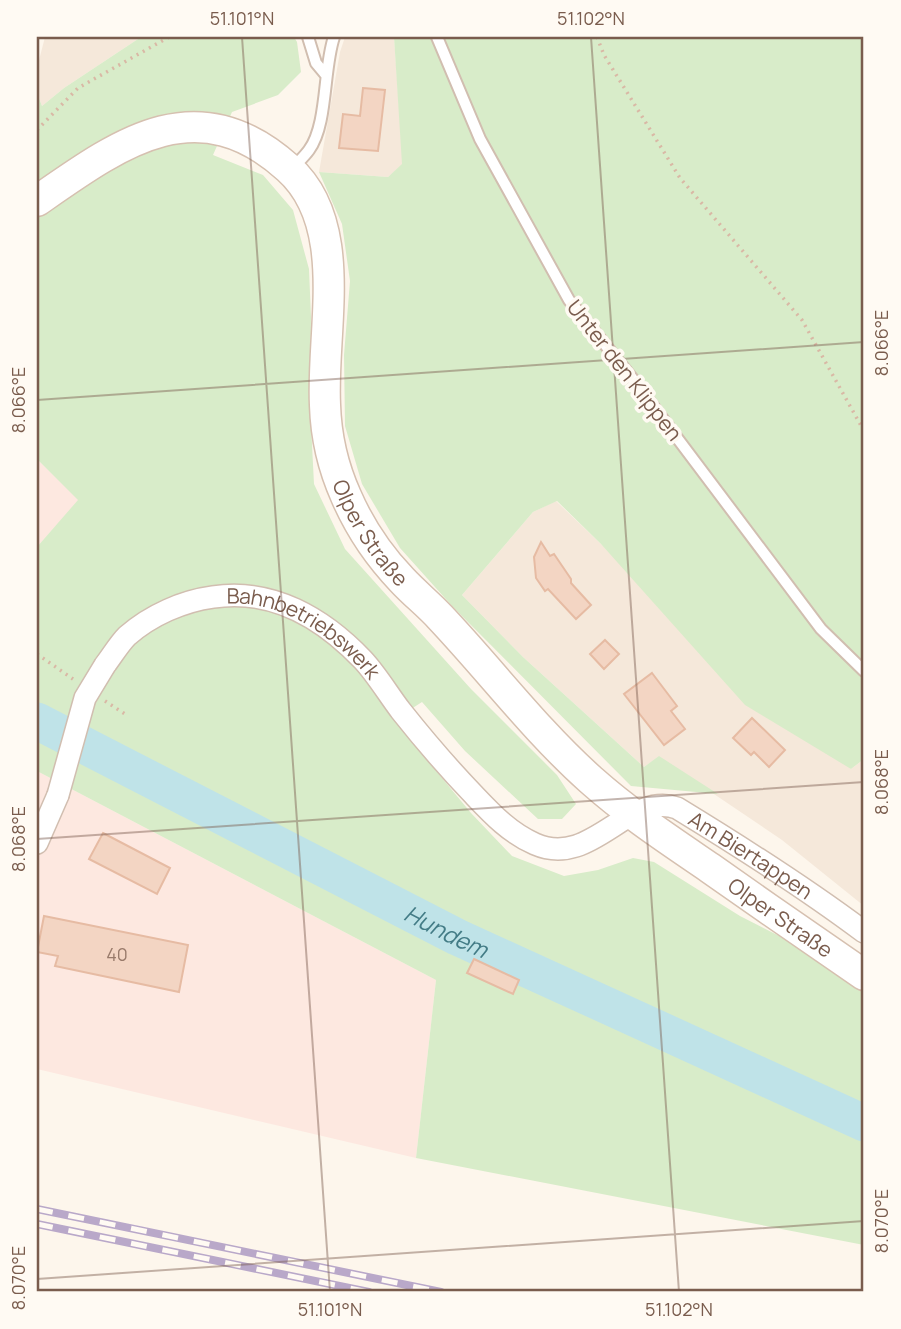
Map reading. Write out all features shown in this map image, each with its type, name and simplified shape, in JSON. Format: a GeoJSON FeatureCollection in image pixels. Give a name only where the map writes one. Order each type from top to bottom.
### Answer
{"type":"FeatureCollection","features":[{"type":"Feature","properties":{"kind":"main road","name":"Olper Straße"},"geometry":{"type":"LineString","coordinates":[[37,201],[99,157],[155,133],[186,125],[226,130],[248,139],[267,150],[291,170],[315,204],[326,238],[328,275],[325,406],[332,459],[348,501],[371,541],[401,579],[439,616],[512,699],[589,778],[632,814],[864,975]]}},
{"type":"Feature","properties":{"kind":"street","name":"Bahnbetriebswerk"},"geometry":{"type":"LineString","coordinates":[[37,843],[58,795],[85,698],[104,665],[127,636],[155,616],[194,600],[232,594],[275,600],[307,614],[333,633],[364,661],[446,767],[502,824],[517,835],[539,846],[566,849],[584,844],[632,814]]}},
{"type":"Feature","properties":{"kind":"street","name":"Am Biertappen"},"geometry":{"type":"LineString","coordinates":[[632,814],[658,804],[677,808],[826,903],[864,932]]}},
{"type":"Feature","properties":{"kind":"lane"},"geometry":{"type":"LineString","coordinates":[[308,37],[316,63],[326,75]]}},
{"type":"Feature","properties":{"kind":"lane"},"geometry":{"type":"LineString","coordinates":[[291,170],[311,148],[319,127],[328,53],[334,37]]}},
{"type":"Feature","properties":{"kind":"lane","name":"Unter den Klippen"},"geometry":{"type":"LineString","coordinates":[[437,37],[480,139],[569,300],[632,377],[821,629],[864,671]]}},
{"type":"Feature","properties":{"kind":"path"},"geometry":{"type":"LineString","coordinates":[[37,130],[78,88],[169,37]]}},
{"type":"Feature","properties":{"kind":"path"},"geometry":{"type":"LineString","coordinates":[[597,37],[604,55],[680,178],[802,320],[864,431]]}},
{"type":"Feature","properties":{"kind":"shaded area"},"geometry":{"type":"Polygon","coordinates":[[[45,37],[141,37],[64,88],[42,106],[37,93],[37,68],[45,37]]]}},
{"type":"Feature","properties":{"kind":"shaded area"},"geometry":{"type":"Polygon","coordinates":[[[345,37],[394,37],[403,164],[388,177],[319,172],[345,37]]]}},
{"type":"Feature","properties":{"kind":"shaded area"},"geometry":{"type":"Polygon","coordinates":[[[37,459],[79,500],[37,547],[37,459]]]}},
{"type":"Feature","properties":{"kind":"shaded area"},"geometry":{"type":"Polygon","coordinates":[[[556,501],[851,769],[864,759],[864,906],[782,840],[659,757],[644,767],[523,657],[462,595],[533,512],[556,501]]]}},
{"type":"Feature","properties":{"kind":"shaded area"},"geometry":{"type":"Polygon","coordinates":[[[37,771],[436,980],[416,1158],[37,1069],[37,771]]]}},
{"type":"Feature","properties":{"kind":"green space"},"geometry":{"type":"Polygon","coordinates":[[[141,37],[294,37],[297,42],[301,72],[278,95],[232,112],[213,155],[263,175],[293,210],[309,269],[310,405],[314,484],[345,549],[471,689],[557,775],[576,804],[562,819],[538,819],[465,751],[422,702],[394,720],[471,813],[512,856],[564,876],[598,870],[633,858],[654,862],[740,916],[803,948],[864,990],[864,1245],[416,1158],[436,980],[37,771],[37,547],[78,500],[37,459],[37,93],[42,106],[64,88],[141,37]]]}},
{"type":"Feature","properties":{"kind":"green space"},"geometry":{"type":"Polygon","coordinates":[[[394,37],[864,37],[864,759],[851,769],[745,705],[601,544],[557,501],[533,512],[462,595],[523,657],[644,767],[659,756],[718,794],[631,786],[452,606],[400,548],[362,484],[345,426],[344,355],[350,281],[342,224],[319,172],[388,177],[402,164],[394,37]]]}},
{"type":"Feature","properties":{"kind":"building"},"geometry":{"type":"Polygon","coordinates":[[[363,88],[385,90],[378,151],[339,148],[343,114],[360,116],[363,88]]]}},
{"type":"Feature","properties":{"kind":"building"},"geometry":{"type":"Polygon","coordinates":[[[541,542],[550,556],[554,554],[571,583],[591,605],[576,619],[548,589],[545,591],[536,578],[534,557],[541,542]]]}},
{"type":"Feature","properties":{"kind":"building"},"geometry":{"type":"Polygon","coordinates":[[[605,640],[619,654],[604,669],[590,654],[605,640]]]}},
{"type":"Feature","properties":{"kind":"building"},"geometry":{"type":"Polygon","coordinates":[[[652,673],[677,706],[671,711],[685,729],[664,745],[624,694],[652,673]]]}},
{"type":"Feature","properties":{"kind":"building"},"geometry":{"type":"Polygon","coordinates":[[[752,718],[785,750],[769,767],[754,752],[751,755],[733,738],[752,718]]]}},
{"type":"Feature","properties":{"kind":"building"},"geometry":{"type":"Polygon","coordinates":[[[103,833],[170,868],[157,894],[89,859],[103,833]]]}},
{"type":"Feature","properties":{"kind":"building"},"geometry":{"type":"Polygon","coordinates":[[[44,916],[188,945],[179,992],[55,966],[58,956],[37,952],[44,916]]]}},
{"type":"Feature","properties":{"kind":"building"},"geometry":{"type":"Polygon","coordinates":[[[474,959],[519,980],[513,994],[467,973],[474,959]]]}},
{"type":"Feature","properties":{"kind":"waterway","name":"Hundem"},"geometry":{"type":"LineString","coordinates":[[37,721],[457,937],[864,1123]]}},
{"type":"Feature","properties":{"kind":"railway"},"geometry":{"type":"LineString","coordinates":[[37,1209],[441,1292]]}},
{"type":"Feature","properties":{"kind":"railway"},"geometry":{"type":"LineString","coordinates":[[37,1224],[369,1292]]}}]}
